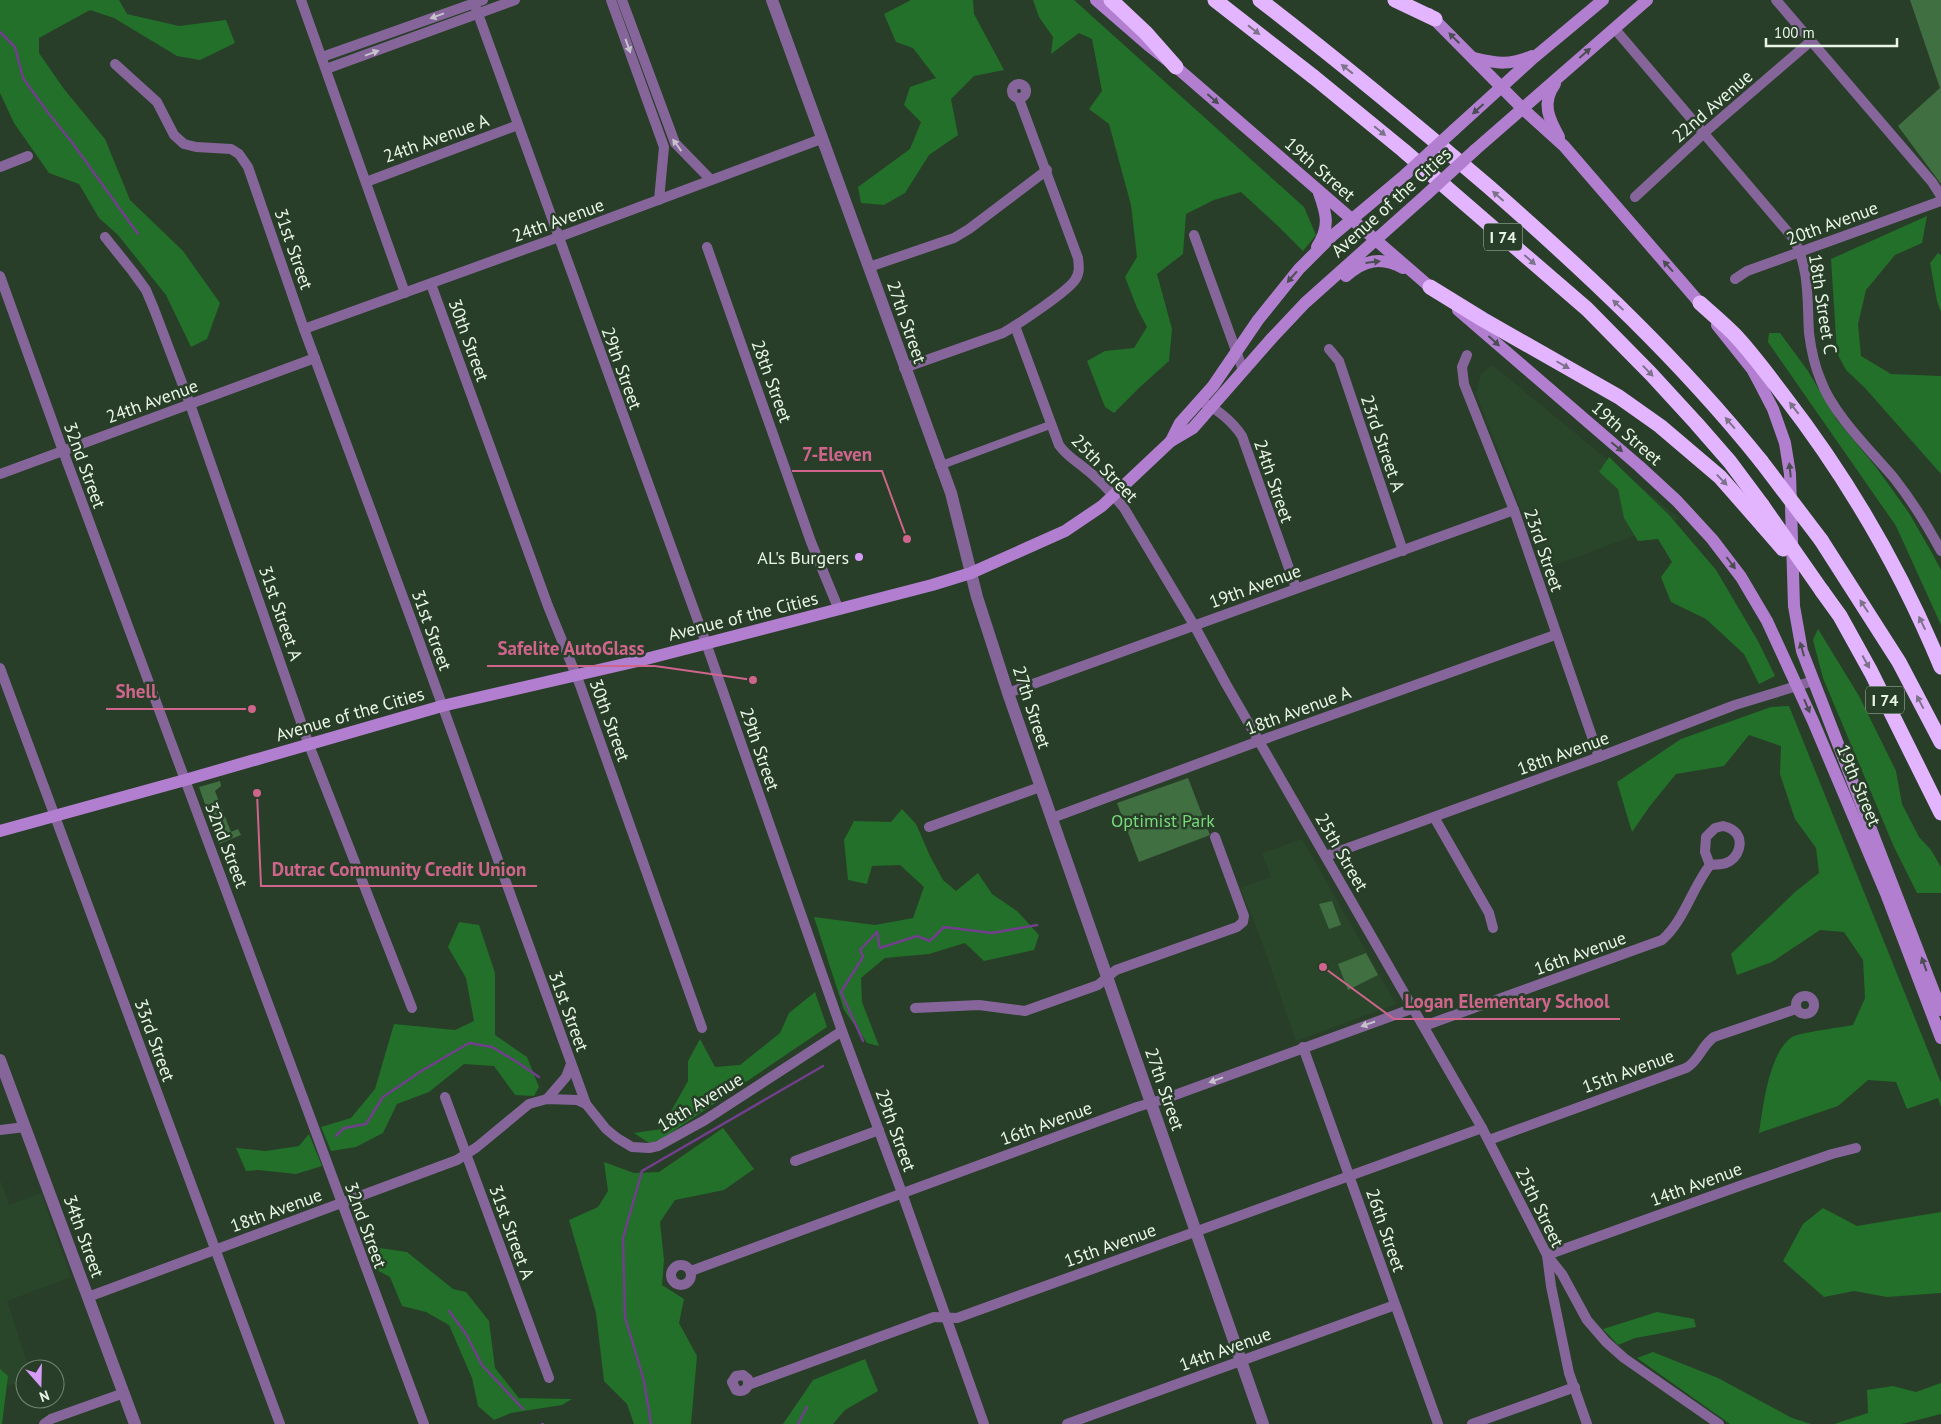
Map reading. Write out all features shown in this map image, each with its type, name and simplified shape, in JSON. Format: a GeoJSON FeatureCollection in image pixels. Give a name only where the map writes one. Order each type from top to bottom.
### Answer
{"type":"FeatureCollection","features":[{"type":"Feature","properties":{"kind":"highway"},"geometry":{"type":"LineString","coordinates":[[1111,0],[1146,33],[1176,67]]}},
{"type":"Feature","properties":{"kind":"highway","name":"I 74"},"geometry":{"type":"LineString","coordinates":[[1215,0],[1403,150],[1587,310],[1651,374],[1696,423],[1730,462],[1840,616],[1871,672],[1941,813]]}},
{"type":"Feature","properties":{"kind":"highway","name":"I 74"},"geometry":{"type":"LineString","coordinates":[[1260,0],[1421,128],[1529,222],[1658,344],[1701,390],[1761,461],[1821,540],[1899,662],[1941,742]]}},
{"type":"Feature","properties":{"kind":"highway"},"geometry":{"type":"LineString","coordinates":[[1395,0],[1435,19]]}},
{"type":"Feature","properties":{"kind":"highway"},"geometry":{"type":"LineString","coordinates":[[1430,287],[1618,397],[1660,426],[1720,477],[1822,591]]}},
{"type":"Feature","properties":{"kind":"highway"},"geometry":{"type":"LineString","coordinates":[[1700,303],[1734,334],[1770,378],[1810,430],[1854,496],[1899,577],[1941,667]]}},
{"type":"Feature","properties":{"kind":"main road","name":"19th Street"},"geometry":{"type":"LineString","coordinates":[[1096,0],[1640,466],[1691,514],[1712,539],[1741,577],[1766,621],[1798,685],[1887,896],[1941,1038]]}},
{"type":"Feature","properties":{"kind":"main road","name":"19th Street"},"geometry":{"type":"LineString","coordinates":[[1411,0],[1435,19],[1523,109],[1564,146],[1700,303],[1752,370],[1780,427],[1788,459],[1796,620],[1802,651],[1812,681],[1941,1010]]}},
{"type":"Feature","properties":{"kind":"main road","name":"Avenue of the Cities"},"geometry":{"type":"LineString","coordinates":[[0,831],[442,706],[706,643],[932,585],[971,573],[1064,531],[1082,521],[1114,496],[1171,441],[1180,423],[1243,370],[1305,303],[1475,150],[1647,0]]}},
{"type":"Feature","properties":{"kind":"main road","name":"Avenue of the Cities"},"geometry":{"type":"LineString","coordinates":[[1206,403],[1274,299],[1308,260],[1332,236],[1406,174],[1597,2]]}},
{"type":"Feature","properties":{"kind":"main road"},"geometry":{"type":"LineString","coordinates":[[1473,57],[1496,63],[1509,63],[1539,53]]}},
{"type":"Feature","properties":{"kind":"main road"},"geometry":{"type":"LineString","coordinates":[[1562,74],[1549,91],[1547,110],[1564,146]]}},
{"type":"Feature","properties":{"kind":"main road"},"geometry":{"type":"LineString","coordinates":[[1308,260],[1321,241],[1327,218],[1318,191]]}},
{"type":"Feature","properties":{"kind":"main road"},"geometry":{"type":"LineString","coordinates":[[1243,370],[1358,266],[1370,261],[1392,262],[1419,276]]}},
{"type":"Feature","properties":{"kind":"street"},"geometry":{"type":"LineString","coordinates":[[301,0],[405,293]]}},
{"type":"Feature","properties":{"kind":"street"},"geometry":{"type":"LineString","coordinates":[[326,69],[515,0]]}},
{"type":"Feature","properties":{"kind":"street"},"geometry":{"type":"LineString","coordinates":[[611,0],[664,147],[658,200]]}},
{"type":"Feature","properties":{"kind":"street"},"geometry":{"type":"LineString","coordinates":[[622,0],[674,143],[711,180]]}},
{"type":"Feature","properties":{"kind":"street","name":"27th Street"},"geometry":{"type":"LineString","coordinates":[[772,0],[957,514],[977,597],[1008,693],[1263,1424]]}},
{"type":"Feature","properties":{"kind":"street"},"geometry":{"type":"LineString","coordinates":[[1776,0],[1932,182],[1941,196]]}},
{"type":"Feature","properties":{"kind":"street"},"geometry":{"type":"LineString","coordinates":[[322,58],[477,1]]}},
{"type":"Feature","properties":{"kind":"street","name":"29th Street"},"geometry":{"type":"LineString","coordinates":[[477,1],[478,14],[706,643],[842,1031],[984,1424]]}},
{"type":"Feature","properties":{"kind":"street","name":"18th Street C"},"geometry":{"type":"LineString","coordinates":[[1614,28],[1793,238],[1800,251],[1807,283],[1811,343],[1823,387],[1847,423],[1910,500],[1924,520],[1941,551]]}},
{"type":"Feature","properties":{"kind":"street","name":"22nd Avenue"},"geometry":{"type":"LineString","coordinates":[[1635,196],[1704,133],[1811,41]]}},
{"type":"Feature","properties":{"kind":"street","name":"31st Street"},"geometry":{"type":"LineString","coordinates":[[115,64],[157,102],[174,135],[184,144],[196,147],[231,149],[239,154],[248,167],[304,330],[586,1104]]}},
{"type":"Feature","properties":{"kind":"street"},"geometry":{"type":"LineString","coordinates":[[904,368],[1003,333],[1070,286],[1078,274],[1078,258],[1047,170],[1019,99]]}},
{"type":"Feature","properties":{"kind":"street","name":"24th Avenue A"},"geometry":{"type":"LineString","coordinates":[[366,182],[518,125]]}},
{"type":"Feature","properties":{"kind":"street","name":"24th Avenue"},"geometry":{"type":"LineString","coordinates":[[304,330],[821,139]]}},
{"type":"Feature","properties":{"kind":"street"},"geometry":{"type":"LineString","coordinates":[[0,167],[28,156]]}},
{"type":"Feature","properties":{"kind":"street"},"geometry":{"type":"LineString","coordinates":[[869,268],[954,238],[969,229],[1047,170]]}},
{"type":"Feature","properties":{"kind":"street","name":"20th Avenue"},"geometry":{"type":"LineString","coordinates":[[1735,279],[1747,271],[1941,201]]}},
{"type":"Feature","properties":{"kind":"street"},"geometry":{"type":"LineString","coordinates":[[1194,235],[1243,370]]}},
{"type":"Feature","properties":{"kind":"street","name":"31st Street A"},"geometry":{"type":"LineString","coordinates":[[105,237],[126,261],[146,290],[190,404],[309,745],[412,1008]]}},
{"type":"Feature","properties":{"kind":"street","name":"28th Street"},"geometry":{"type":"LineString","coordinates":[[707,247],[809,535],[839,610]]}},
{"type":"Feature","properties":{"kind":"street","name":"32nd Street"},"geometry":{"type":"LineString","coordinates":[[0,276],[63,451],[424,1424]]}},
{"type":"Feature","properties":{"kind":"street","name":"30th Street"},"geometry":{"type":"LineString","coordinates":[[431,284],[548,606],[576,675],[702,1028]]}},
{"type":"Feature","properties":{"kind":"street","name":"25th Street"},"geometry":{"type":"LineString","coordinates":[[1015,326],[1050,425],[1064,452],[1114,496],[1124,508],[1194,625],[1482,1128],[1547,1255],[1551,1286],[1570,1373],[1587,1424]]}},
{"type":"Feature","properties":{"kind":"street","name":"23rd Street A"},"geometry":{"type":"LineString","coordinates":[[1329,349],[1339,361],[1403,551]]}},
{"type":"Feature","properties":{"kind":"street","name":"23rd Street"},"geometry":{"type":"LineString","coordinates":[[1467,355],[1462,366],[1464,384],[1514,510],[1555,635],[1599,757]]}},
{"type":"Feature","properties":{"kind":"street","name":"24th Avenue"},"geometry":{"type":"LineString","coordinates":[[0,474],[315,358]]}},
{"type":"Feature","properties":{"kind":"street","name":"24th Street"},"geometry":{"type":"LineString","coordinates":[[1206,403],[1233,425],[1242,436],[1296,588]]}},
{"type":"Feature","properties":{"kind":"street"},"geometry":{"type":"LineString","coordinates":[[939,466],[1050,425]]}},
{"type":"Feature","properties":{"kind":"street","name":"19th Avenue"},"geometry":{"type":"LineString","coordinates":[[1008,693],[1514,510]]}},
{"type":"Feature","properties":{"kind":"street","name":"18th Avenue A"},"geometry":{"type":"LineString","coordinates":[[1052,818],[1259,741],[1555,635]]}},
{"type":"Feature","properties":{"kind":"street","name":"33rd Street"},"geometry":{"type":"LineString","coordinates":[[0,668],[280,1424]]}},
{"type":"Feature","properties":{"kind":"street","name":"18th Avenue"},"geometry":{"type":"LineString","coordinates":[[1326,856],[1599,757],[1735,705],[1812,681]]}},
{"type":"Feature","properties":{"kind":"street"},"geometry":{"type":"LineString","coordinates":[[929,827],[1040,787]]}},
{"type":"Feature","properties":{"kind":"street"},"geometry":{"type":"LineString","coordinates":[[1434,817],[1489,913],[1493,928]]}},
{"type":"Feature","properties":{"kind":"street"},"geometry":{"type":"LineString","coordinates":[[915,1008],[978,1005],[1025,1011],[1098,985],[1116,970],[1236,927],[1243,922],[1244,916],[1216,837]]}},
{"type":"Feature","properties":{"kind":"street","name":"16th Avenue"},"geometry":{"type":"LineString","coordinates":[[1424,1026],[1662,940],[1672,931],[1710,865]]}},
{"type":"Feature","properties":{"kind":"street","name":"16th Avenue"},"geometry":{"type":"LineString","coordinates":[[690,1271],[1414,1008]]}},
{"type":"Feature","properties":{"kind":"street","name":"15th Avenue"},"geometry":{"type":"LineString","coordinates":[[1488,1140],[1686,1068],[1694,1062],[1706,1044],[1714,1037],[1796,1009]]}},
{"type":"Feature","properties":{"kind":"street","name":"18th Avenue"},"geometry":{"type":"LineString","coordinates":[[88,1297],[457,1160],[530,1104],[547,1099],[576,1100],[586,1104],[606,1129],[632,1147],[649,1148],[658,1146],[705,1120],[842,1031]]}},
{"type":"Feature","properties":{"kind":"street","name":"26th Street"},"geometry":{"type":"LineString","coordinates":[[1303,1048],[1438,1424]]}},
{"type":"Feature","properties":{"kind":"street","name":"34th Street"},"geometry":{"type":"LineString","coordinates":[[0,1060],[135,1424]]}},
{"type":"Feature","properties":{"kind":"street","name":"18th Avenue"},"geometry":{"type":"LineString","coordinates":[[547,1099],[566,1077],[571,1064]]}},
{"type":"Feature","properties":{"kind":"street","name":"31st Street A"},"geometry":{"type":"LineString","coordinates":[[445,1097],[549,1378]]}},
{"type":"Feature","properties":{"kind":"street"},"geometry":{"type":"LineString","coordinates":[[0,1130],[25,1127]]}},
{"type":"Feature","properties":{"kind":"street","name":"15th Avenue"},"geometry":{"type":"LineString","coordinates":[[748,1385],[934,1317],[957,1318],[1482,1128]]}},
{"type":"Feature","properties":{"kind":"street"},"geometry":{"type":"LineString","coordinates":[[795,1161],[879,1130]]}},
{"type":"Feature","properties":{"kind":"street","name":"14th Avenue"},"geometry":{"type":"LineString","coordinates":[[1547,1255],[1745,1184],[1832,1154],[1856,1148]]}},
{"type":"Feature","properties":{"kind":"street"},"geometry":{"type":"LineString","coordinates":[[1547,1255],[1562,1274],[1587,1320],[1606,1342],[1624,1358],[1719,1424]]}},
{"type":"Feature","properties":{"kind":"street","name":"14th Avenue"},"geometry":{"type":"LineString","coordinates":[[1066,1424],[1395,1305]]}},
{"type":"Feature","properties":{"kind":"street"},"geometry":{"type":"LineString","coordinates":[[1472,1424],[1575,1387]]}},
{"type":"Feature","properties":{"kind":"street"},"geometry":{"type":"LineString","coordinates":[[44,1424],[51,1419],[124,1392]]}},
{"type":"Feature","properties":{"kind":"shaded area"},"geometry":{"type":"Polygon","coordinates":[[[1492,365],[1680,519],[1544,569],[1476,393],[1481,374],[1492,365]]]}},
{"type":"Feature","properties":{"kind":"shaded area"},"geometry":{"type":"Polygon","coordinates":[[[1302,839],[1396,1004],[1296,1041],[1258,931],[1240,888],[1271,877],[1262,853],[1302,839]]]}},
{"type":"Feature","properties":{"kind":"shaded area"},"geometry":{"type":"Polygon","coordinates":[[[0,1180],[9,1205],[41,1193],[71,1277],[7,1301],[26,1359],[15,1359],[15,1384],[0,1389],[0,1180]]]}},
{"type":"Feature","properties":{"kind":"green space"},"geometry":{"type":"Polygon","coordinates":[[[0,0],[119,0],[127,14],[179,26],[226,20],[235,43],[200,60],[177,56],[114,18],[90,10],[39,38],[39,53],[64,89],[105,139],[130,200],[183,251],[220,303],[207,339],[191,347],[166,295],[118,235],[99,218],[79,184],[49,173],[14,123],[0,93],[0,0]]]}},
{"type":"Feature","properties":{"kind":"green space"},"geometry":{"type":"Polygon","coordinates":[[[911,0],[973,0],[974,14],[1004,70],[974,76],[951,99],[958,135],[929,155],[905,193],[884,205],[861,203],[858,187],[910,149],[921,122],[904,105],[910,87],[936,78],[913,48],[896,42],[884,14],[911,0]]]}},
{"type":"Feature","properties":{"kind":"green space"},"geometry":{"type":"Polygon","coordinates":[[[1033,0],[1074,0],[1304,207],[1316,235],[1303,251],[1241,192],[1214,200],[1186,214],[1183,254],[1157,274],[1172,329],[1169,361],[1114,413],[1105,407],[1087,361],[1105,351],[1134,348],[1147,327],[1137,308],[1125,277],[1137,257],[1131,205],[1109,124],[1089,109],[1102,91],[1092,39],[1079,33],[1051,54],[1053,37],[1039,17],[1033,0]]]}},
{"type":"Feature","properties":{"kind":"green space"},"geometry":{"type":"Polygon","coordinates":[[[1910,0],[1941,0],[1941,184],[1898,126],[1940,88],[1910,0]]]}},
{"type":"Feature","properties":{"kind":"green space"},"geometry":{"type":"Polygon","coordinates":[[[1927,216],[1922,243],[1895,255],[1866,290],[1858,324],[1861,356],[1891,374],[1941,376],[1941,474],[1865,388],[1846,370],[1837,353],[1831,259],[1927,216]]]}},
{"type":"Feature","properties":{"kind":"green space"},"geometry":{"type":"Polygon","coordinates":[[[1938,253],[1941,255],[1941,312],[1930,263],[1938,253]]]}},
{"type":"Feature","properties":{"kind":"green space"},"geometry":{"type":"Polygon","coordinates":[[[1769,333],[1780,333],[1808,371],[1837,420],[1876,467],[1909,513],[1941,570],[1941,625],[1896,526],[1768,342],[1769,333]]]}},
{"type":"Feature","properties":{"kind":"green space"},"geometry":{"type":"Polygon","coordinates":[[[1609,457],[1670,516],[1716,570],[1758,641],[1775,676],[1759,684],[1744,654],[1706,619],[1671,602],[1661,577],[1672,562],[1658,539],[1638,541],[1624,518],[1618,489],[1599,472],[1609,457]]]}},
{"type":"Feature","properties":{"kind":"green space"},"geometry":{"type":"Polygon","coordinates":[[[1818,629],[1859,696],[1896,771],[1902,804],[1919,837],[1931,850],[1941,867],[1941,893],[1917,893],[1894,847],[1823,678],[1813,640],[1818,629]]]}},
{"type":"Feature","properties":{"kind":"green space"},"geometry":{"type":"Polygon","coordinates":[[[1789,706],[1941,1083],[1941,1107],[1938,1098],[1907,1109],[1896,1082],[1868,1080],[1838,1106],[1759,1133],[1768,1081],[1784,1044],[1796,1035],[1853,1025],[1865,998],[1863,960],[1844,932],[1820,930],[1772,962],[1737,975],[1731,954],[1795,892],[1819,873],[1816,848],[1795,819],[1780,774],[1781,746],[1749,735],[1724,766],[1676,774],[1632,832],[1617,782],[1681,739],[1771,707],[1789,706]]]}},
{"type":"Feature","properties":{"kind":"green space","name":"Optimist Park"},"geometry":{"type":"Polygon","coordinates":[[[1188,778],[1210,835],[1139,862],[1117,803],[1188,778]]]}},
{"type":"Feature","properties":{"kind":"green space"},"geometry":{"type":"Polygon","coordinates":[[[220,781],[221,786],[215,791],[231,832],[238,829],[241,835],[219,844],[199,787],[220,781]]]}},
{"type":"Feature","properties":{"kind":"green space"},"geometry":{"type":"Polygon","coordinates":[[[902,809],[916,824],[943,880],[956,891],[978,873],[992,894],[1017,911],[1039,935],[1034,950],[984,961],[965,943],[929,954],[885,958],[861,978],[862,1002],[879,1046],[867,1043],[844,1010],[814,917],[875,925],[913,918],[924,887],[900,865],[872,866],[867,884],[848,880],[844,840],[854,821],[891,822],[902,809]]]}},
{"type":"Feature","properties":{"kind":"green space"},"geometry":{"type":"Polygon","coordinates":[[[1332,901],[1341,925],[1329,929],[1319,904],[1332,901]]]}},
{"type":"Feature","properties":{"kind":"green space"},"geometry":{"type":"Polygon","coordinates":[[[459,922],[479,925],[495,973],[495,1035],[527,1057],[539,1087],[534,1096],[515,1095],[494,1066],[464,1064],[429,1092],[397,1104],[383,1133],[356,1147],[331,1151],[321,1127],[351,1118],[375,1089],[394,1024],[455,1030],[474,1021],[466,978],[448,947],[459,922]]]}},
{"type":"Feature","properties":{"kind":"green space"},"geometry":{"type":"Polygon","coordinates":[[[1366,953],[1378,975],[1348,990],[1338,964],[1366,953]]]}},
{"type":"Feature","properties":{"kind":"green space"},"geometry":{"type":"Polygon","coordinates":[[[815,992],[827,1027],[662,1139],[649,1143],[634,1133],[661,1129],[688,1081],[688,1061],[700,1039],[715,1067],[740,1065],[780,1033],[789,1013],[815,992]]]}},
{"type":"Feature","properties":{"kind":"green space"},"geometry":{"type":"Polygon","coordinates":[[[723,1128],[754,1169],[724,1190],[675,1200],[660,1222],[664,1260],[662,1285],[684,1299],[679,1323],[697,1356],[691,1424],[634,1424],[627,1404],[604,1381],[596,1313],[569,1220],[598,1207],[608,1191],[604,1162],[634,1173],[659,1172],[723,1128]]]}},
{"type":"Feature","properties":{"kind":"green space"},"geometry":{"type":"Polygon","coordinates":[[[309,1134],[322,1166],[296,1174],[258,1170],[246,1171],[236,1148],[266,1151],[299,1146],[309,1134]]]}},
{"type":"Feature","properties":{"kind":"green space"},"geometry":{"type":"Polygon","coordinates":[[[1823,1208],[1857,1226],[1941,1212],[1941,1293],[1887,1297],[1854,1291],[1824,1297],[1783,1261],[1803,1224],[1823,1208]]]}},
{"type":"Feature","properties":{"kind":"green space"},"geometry":{"type":"Polygon","coordinates":[[[373,1247],[407,1252],[453,1289],[466,1292],[489,1321],[495,1368],[519,1398],[572,1399],[562,1405],[511,1413],[494,1420],[478,1406],[472,1378],[449,1325],[426,1312],[402,1306],[390,1277],[375,1269],[373,1247]]]}},
{"type":"Feature","properties":{"kind":"green space"},"geometry":{"type":"Polygon","coordinates":[[[1657,1312],[1694,1319],[1696,1327],[1635,1338],[1618,1345],[1603,1329],[1657,1312]]]}},
{"type":"Feature","properties":{"kind":"green space"},"geometry":{"type":"Polygon","coordinates":[[[1653,1352],[1718,1378],[1792,1418],[1811,1424],[1730,1424],[1637,1358],[1653,1352]]]}},
{"type":"Feature","properties":{"kind":"green space"},"geometry":{"type":"Polygon","coordinates":[[[865,1359],[878,1391],[845,1410],[833,1424],[783,1424],[813,1380],[865,1359]]]}},
{"type":"Feature","properties":{"kind":"green space"},"geometry":{"type":"Polygon","coordinates":[[[0,1369],[8,1376],[2,1424],[0,1424],[0,1369]]]}},
{"type":"Feature","properties":{"kind":"green space"},"geometry":{"type":"Polygon","coordinates":[[[1941,1383],[1941,1414],[1902,1424],[1834,1424],[1868,1413],[1867,1390],[1893,1386],[1916,1392],[1941,1383]]]}},
{"type":"Feature","properties":{"kind":"waterway"},"geometry":{"type":"LineString","coordinates":[[0,32],[15,47],[23,78],[138,234]]}},
{"type":"Feature","properties":{"kind":"waterway"},"geometry":{"type":"LineString","coordinates":[[863,1041],[841,992],[863,957],[860,950],[877,932],[880,948],[917,936],[930,941],[944,927],[992,933],[1037,925]]}},
{"type":"Feature","properties":{"kind":"waterway"},"geometry":{"type":"LineString","coordinates":[[336,1136],[344,1128],[366,1124],[383,1097],[423,1070],[469,1043],[492,1047],[539,1077]]}},
{"type":"Feature","properties":{"kind":"waterway"},"geometry":{"type":"LineString","coordinates":[[651,1424],[644,1381],[625,1317],[623,1238],[642,1171],[823,1066]]}},
{"type":"Feature","properties":{"kind":"waterway"},"geometry":{"type":"LineString","coordinates":[[449,1311],[466,1334],[482,1365],[523,1409]]}},
{"type":"Feature","properties":{"kind":"waterway"},"geometry":{"type":"LineString","coordinates":[[798,1424],[807,1407]]}},
{"type":"Feature","properties":{"kind":"place","name":"7-Eleven"},"geometry":{"type":"Point","coordinates":[907,539]}},
{"type":"Feature","properties":{"kind":"place","name":"AL's Burgers"},"geometry":{"type":"Point","coordinates":[859,557]}},
{"type":"Feature","properties":{"kind":"place","name":"Safelite AutoGlass"},"geometry":{"type":"Point","coordinates":[753,680]}},
{"type":"Feature","properties":{"kind":"place","name":"Shell"},"geometry":{"type":"Point","coordinates":[252,709]}},
{"type":"Feature","properties":{"kind":"place","name":"Dutrac Community Credit Union"},"geometry":{"type":"Point","coordinates":[257,793]}},
{"type":"Feature","properties":{"kind":"place","name":"Logan Elementary School"},"geometry":{"type":"Point","coordinates":[1323,967]}}]}
